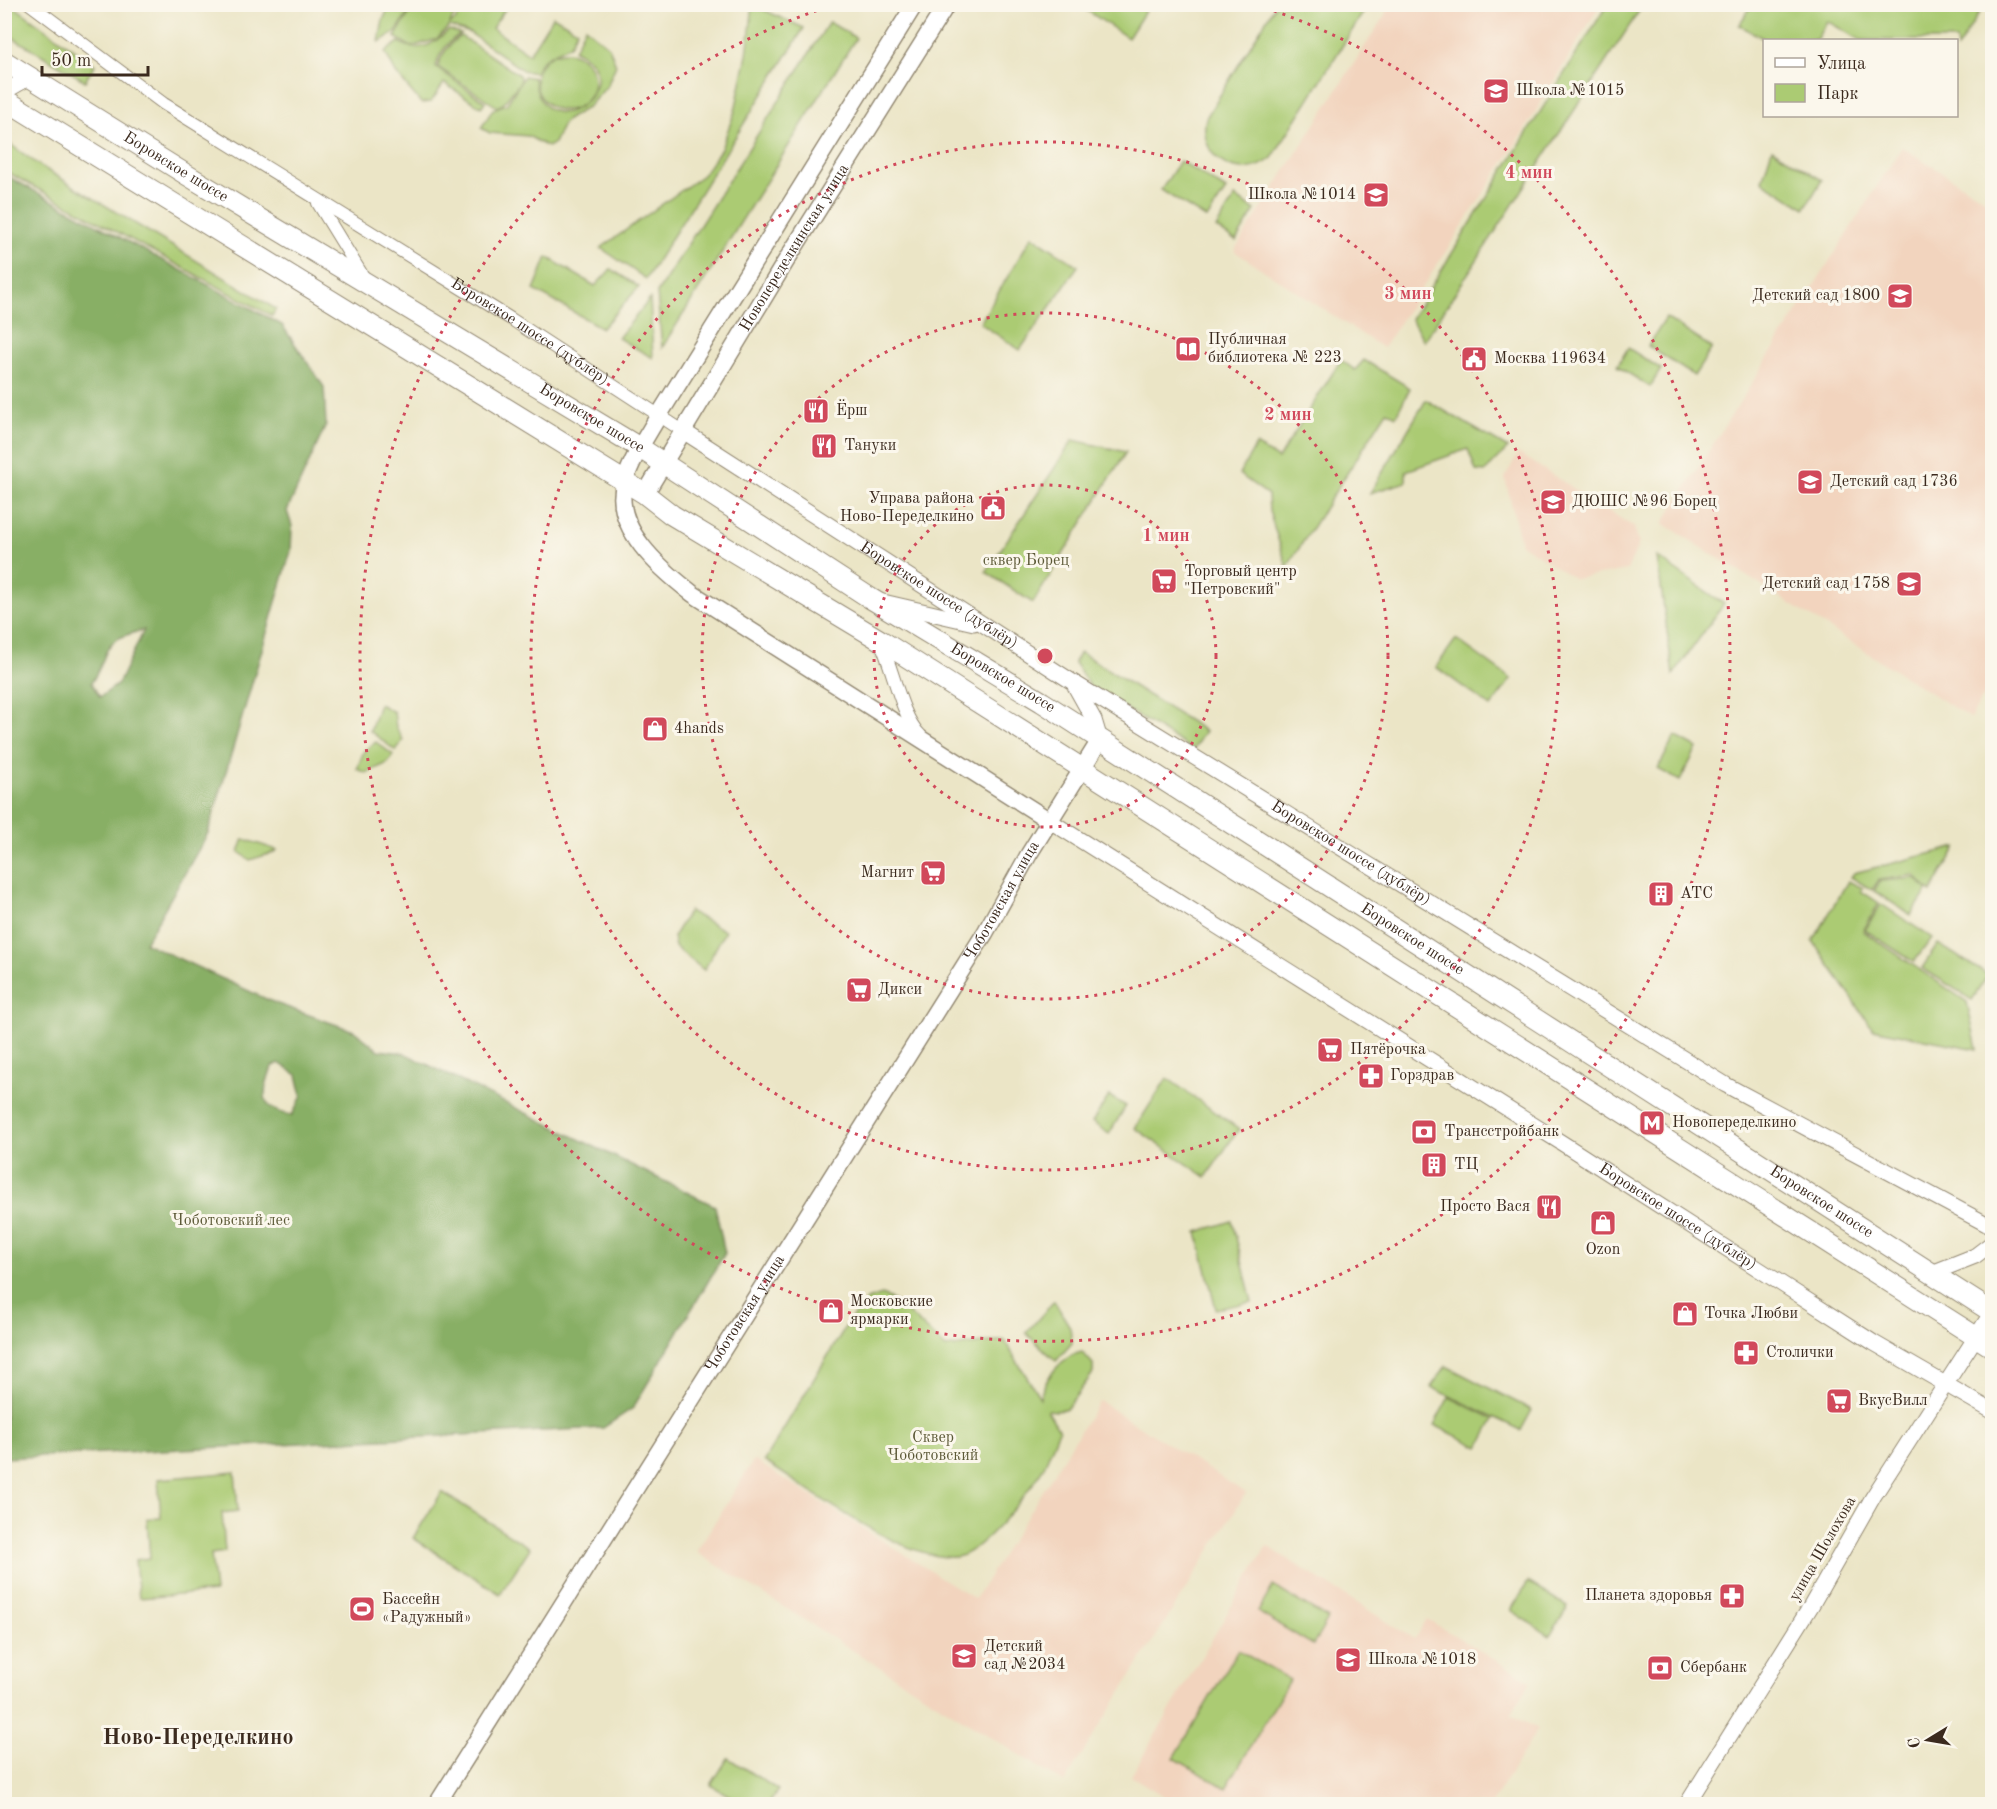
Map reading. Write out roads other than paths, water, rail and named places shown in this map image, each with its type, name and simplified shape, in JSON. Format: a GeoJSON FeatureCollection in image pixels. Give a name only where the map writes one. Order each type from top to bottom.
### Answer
{"type":"FeatureCollection","features":[{"type":"Feature","properties":{"kind":"main road","name":"Новопеределкинская улица"},"geometry":{"type":"LineString","coordinates":[[624,482],[659,415],[915,4]]}},
{"type":"Feature","properties":{"kind":"main road","name":"Новопеределкинская улица"},"geometry":{"type":"LineString","coordinates":[[645,494],[946,4]]}},
{"type":"Feature","properties":{"kind":"main road","name":"Боровское шоссе"},"geometry":{"type":"LineString","coordinates":[[4,61],[187,176],[366,281],[640,448],[870,598],[1100,740],[1992,1312]]}},
{"type":"Feature","properties":{"kind":"main road","name":"Боровское шоссе"},"geometry":{"type":"LineString","coordinates":[[4,99],[645,494],[672,515],[879,640],[1985,1343]]}},
{"type":"Feature","properties":{"kind":"main road","name":"Боровское шоссе (дублёр)"},"geometry":{"type":"LineString","coordinates":[[624,482],[622,500],[629,524],[649,555],[670,576],[693,594],[1050,821]]}},
{"type":"Feature","properties":{"kind":"main road","name":"Чоботовская улица"},"geometry":{"type":"LineString","coordinates":[[437,1804],[985,933],[1100,740]]}},
{"type":"Feature","properties":{"kind":"street","name":"Боровское шоссе (дублёр)"},"geometry":{"type":"LineString","coordinates":[[30,4],[164,104],[510,319],[1071,681],[1726,1085],[1992,1227]]}},
{"type":"Feature","properties":{"kind":"street"},"geometry":{"type":"LineString","coordinates":[[4,92],[30,77]]}},
{"type":"Feature","properties":{"kind":"street"},"geometry":{"type":"LineString","coordinates":[[316,200],[366,281]]}},
{"type":"Feature","properties":{"kind":"street"},"geometry":{"type":"LineString","coordinates":[[870,598],[985,626]]}},
{"type":"Feature","properties":{"kind":"street"},"geometry":{"type":"LineString","coordinates":[[879,640],[895,677],[904,710],[914,729],[931,745]]}},
{"type":"Feature","properties":{"kind":"street"},"geometry":{"type":"LineString","coordinates":[[1071,681],[1084,700],[1100,740]]}},
{"type":"Feature","properties":{"kind":"street","name":"Боровское шоссе (дублёр)"},"geometry":{"type":"LineString","coordinates":[[1050,821],[1562,1143],[1874,1343],[1991,1409]]}},
{"type":"Feature","properties":{"kind":"street"},"geometry":{"type":"LineString","coordinates":[[1932,1274],[1975,1256],[1992,1243]]}},
{"type":"Feature","properties":{"kind":"street","name":"улица Шолохова"},"geometry":{"type":"LineString","coordinates":[[1687,1804],[1811,1606],[1873,1497],[1946,1384],[1985,1343],[1992,1312]]}},
{"type":"Feature","properties":{"kind":"place","name":"Школа №1015"},"geometry":{"type":"Point","coordinates":[1496,91]}},
{"type":"Feature","properties":{"kind":"place","name":"Школа №1014"},"geometry":{"type":"Point","coordinates":[1376,195]}},
{"type":"Feature","properties":{"kind":"place","name":"Детский сад 1800"},"geometry":{"type":"Point","coordinates":[1900,296]}},
{"type":"Feature","properties":{"kind":"place","name":"Публичная библиотека № 223"},"geometry":{"type":"Point","coordinates":[1188,349]}},
{"type":"Feature","properties":{"kind":"place","name":"Москва 119634"},"geometry":{"type":"Point","coordinates":[1474,359]}},
{"type":"Feature","properties":{"kind":"place","name":"Ёрш"},"geometry":{"type":"Point","coordinates":[816,411]}},
{"type":"Feature","properties":{"kind":"place","name":"Тануки"},"geometry":{"type":"Point","coordinates":[824,446]}},
{"type":"Feature","properties":{"kind":"place","name":"Детский сад 1736"},"geometry":{"type":"Point","coordinates":[1810,482]}},
{"type":"Feature","properties":{"kind":"place","name":"ДЮШС №96 Борец"},"geometry":{"type":"Point","coordinates":[1553,502]}},
{"type":"Feature","properties":{"kind":"place","name":"Управа района Ново-Переделкино"},"geometry":{"type":"Point","coordinates":[993,508]}},
{"type":"Feature","properties":{"kind":"place","name":"Торговый центр \"Петровский\""},"geometry":{"type":"Point","coordinates":[1164,581]}},
{"type":"Feature","properties":{"kind":"place","name":"Детский сад 1758"},"geometry":{"type":"Point","coordinates":[1909,584]}},
{"type":"Feature","properties":{"kind":"place","name":"4hands"},"geometry":{"type":"Point","coordinates":[655,729]}},
{"type":"Feature","properties":{"kind":"place","name":"Магнит"},"geometry":{"type":"Point","coordinates":[933,873]}},
{"type":"Feature","properties":{"kind":"place","name":"АТС"},"geometry":{"type":"Point","coordinates":[1661,894]}},
{"type":"Feature","properties":{"kind":"place","name":"Дикси"},"geometry":{"type":"Point","coordinates":[859,990]}},
{"type":"Feature","properties":{"kind":"place","name":"Пятёрочка"},"geometry":{"type":"Point","coordinates":[1330,1050]}},
{"type":"Feature","properties":{"kind":"place","name":"Горздрав"},"geometry":{"type":"Point","coordinates":[1371,1076]}},
{"type":"Feature","properties":{"kind":"place","name":"Новопеределкино"},"geometry":{"type":"Point","coordinates":[1652,1123]}},
{"type":"Feature","properties":{"kind":"place","name":"Трансстройбанк"},"geometry":{"type":"Point","coordinates":[1424,1132]}},
{"type":"Feature","properties":{"kind":"place","name":"ТЦ"},"geometry":{"type":"Point","coordinates":[1434,1165]}},
{"type":"Feature","properties":{"kind":"place","name":"Просто Вася"},"geometry":{"type":"Point","coordinates":[1549,1207]}},
{"type":"Feature","properties":{"kind":"place","name":"Ozon"},"geometry":{"type":"Point","coordinates":[1603,1223]}},
{"type":"Feature","properties":{"kind":"place","name":"Московские ярмарки"},"geometry":{"type":"Point","coordinates":[831,1311]}},
{"type":"Feature","properties":{"kind":"place","name":"Точка Любви"},"geometry":{"type":"Point","coordinates":[1685,1314]}},
{"type":"Feature","properties":{"kind":"place","name":"Столички"},"geometry":{"type":"Point","coordinates":[1746,1353]}},
{"type":"Feature","properties":{"kind":"place","name":"ВкусВилл"},"geometry":{"type":"Point","coordinates":[1839,1401]}},
{"type":"Feature","properties":{"kind":"place","name":"Планета здоровья"},"geometry":{"type":"Point","coordinates":[1732,1596]}},
{"type":"Feature","properties":{"kind":"place","name":"Бассейн «Радужный»"},"geometry":{"type":"Point","coordinates":[362,1609]}},
{"type":"Feature","properties":{"kind":"place","name":"Детский сад №2034"},"geometry":{"type":"Point","coordinates":[964,1656]}},
{"type":"Feature","properties":{"kind":"place","name":"Школа №1018"},"geometry":{"type":"Point","coordinates":[1348,1660]}},
{"type":"Feature","properties":{"kind":"place","name":"Сбербанк"},"geometry":{"type":"Point","coordinates":[1660,1668]}},
{"type":"Feature","properties":{"kind":"district","name":"Ново-Переделкино"},"geometry":{"type":"Point","coordinates":[198,1738]}},
{"type":"Feature","properties":{"kind":"park label","name":"сквер Борец"},"geometry":{"type":"Point","coordinates":[1026,561]}},
{"type":"Feature","properties":{"kind":"park label","name":"Чоботовский лес"},"geometry":{"type":"Point","coordinates":[231,1221]}},
{"type":"Feature","properties":{"kind":"park label","name":"Сквер Чоботовский"},"geometry":{"type":"Point","coordinates":[933,1447]}}]}
